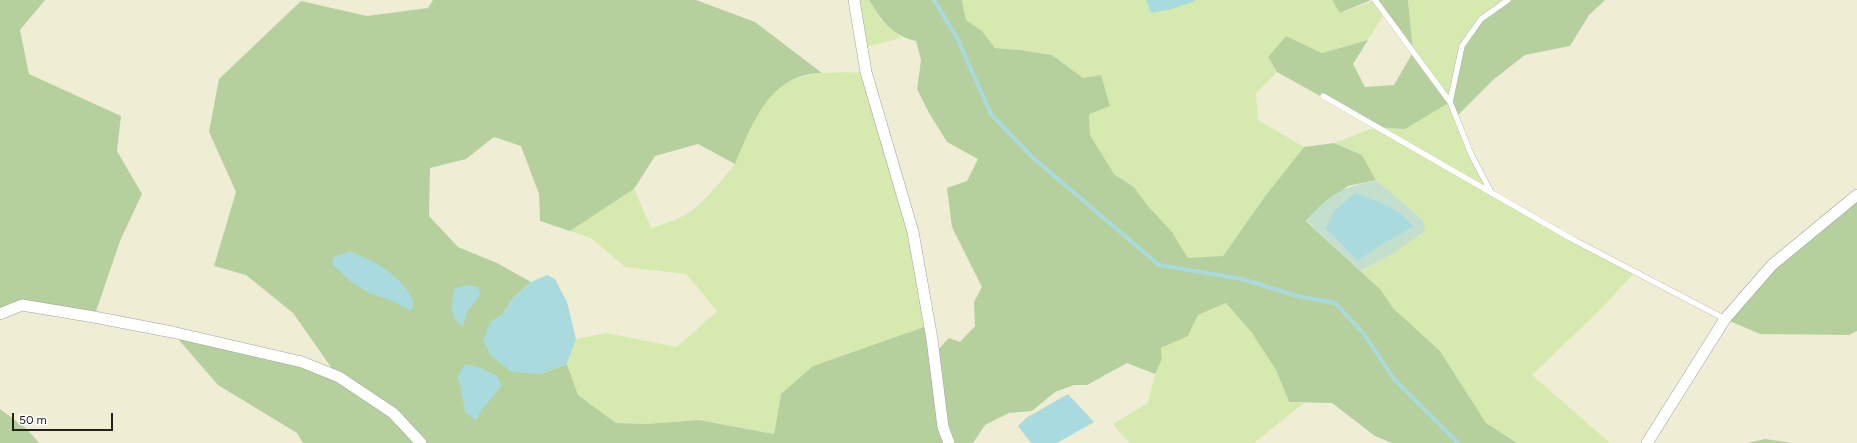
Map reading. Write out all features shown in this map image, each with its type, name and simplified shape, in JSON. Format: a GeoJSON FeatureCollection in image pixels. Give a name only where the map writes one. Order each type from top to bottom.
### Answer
{"type":"FeatureCollection","features":[{"type":"Feature","properties":{"kind":"street"},"geometry":{"type":"LineString","coordinates":[[854,0],[866,72],[913,232],[932,339],[943,427],[949,443]]}},
{"type":"Feature","properties":{"kind":"street"},"geometry":{"type":"LineString","coordinates":[[1647,443],[1724,319],[1772,265],[1857,195]]}},
{"type":"Feature","properties":{"kind":"street"},"geometry":{"type":"LineString","coordinates":[[0,314],[22,305],[172,332],[302,362],[338,377],[393,413],[421,443]]}},
{"type":"Feature","properties":{"kind":"lane"},"geometry":{"type":"LineString","coordinates":[[1375,0],[1450,102],[1471,154],[1492,194]]}},
{"type":"Feature","properties":{"kind":"lane"},"geometry":{"type":"LineString","coordinates":[[1450,102],[1462,46],[1481,19],[1508,0]]}},
{"type":"Feature","properties":{"kind":"lane"},"geometry":{"type":"LineString","coordinates":[[1324,96],[1572,239],[1724,319]]}},
{"type":"Feature","properties":{"kind":"shaded area"},"geometry":{"type":"Polygon","coordinates":[[[45,0],[433,0],[428,8],[367,16],[301,1],[219,79],[209,132],[236,192],[215,266],[246,275],[293,313],[339,377],[218,385],[297,433],[303,443],[39,443],[27,429],[0,409],[0,314],[120,241],[142,195],[117,151],[121,116],[29,74],[20,30],[45,0]]]}},
{"type":"Feature","properties":{"kind":"shaded area"},"geometry":{"type":"Polygon","coordinates":[[[696,0],[854,0],[862,48],[902,38],[916,41],[921,60],[917,89],[947,142],[979,158],[967,181],[952,227],[983,287],[974,302],[975,326],[960,342],[934,355],[866,72],[822,73],[755,22],[696,0]]]}},
{"type":"Feature","properties":{"kind":"shaded area"},"geometry":{"type":"Polygon","coordinates":[[[1605,0],[1857,0],[1857,195],[1760,334],[1849,335],[1857,331],[1857,443],[1793,443],[1765,439],[1748,443],[1610,443],[1531,375],[1600,310],[1492,194],[1456,117],[1493,80],[1525,55],[1570,46],[1589,15],[1605,0]]]}},
{"type":"Feature","properties":{"kind":"shaded area"},"geometry":{"type":"Polygon","coordinates":[[[1385,13],[1413,52],[1394,85],[1365,87],[1353,64],[1385,13]]]}},
{"type":"Feature","properties":{"kind":"shaded area"},"geometry":{"type":"Polygon","coordinates":[[[1277,72],[1323,96],[1376,127],[1334,143],[1304,147],[1258,120],[1256,93],[1277,72]]]}},
{"type":"Feature","properties":{"kind":"shaded area"},"geometry":{"type":"Polygon","coordinates":[[[494,137],[521,146],[539,194],[540,221],[591,238],[625,267],[686,274],[717,311],[677,347],[606,333],[576,339],[567,302],[547,276],[531,282],[497,263],[458,247],[429,216],[430,168],[466,159],[494,137]]]}},
{"type":"Feature","properties":{"kind":"shaded area"},"geometry":{"type":"Polygon","coordinates":[[[698,144],[735,164],[713,189],[686,215],[650,228],[634,189],[655,156],[698,144]]]}},
{"type":"Feature","properties":{"kind":"shaded area"},"geometry":{"type":"Polygon","coordinates":[[[1127,363],[1155,374],[1148,403],[1113,424],[1129,443],[973,443],[985,425],[1009,413],[1032,411],[1055,392],[1074,385],[1087,385],[1127,363]]]}},
{"type":"Feature","properties":{"kind":"shaded area"},"geometry":{"type":"Polygon","coordinates":[[[1304,403],[1332,403],[1375,436],[1392,443],[1254,443],[1304,403]]]}},
{"type":"Feature","properties":{"kind":"green space"},"geometry":{"type":"Polygon","coordinates":[[[0,0],[45,0],[20,30],[29,74],[121,116],[117,151],[142,194],[120,241],[94,317],[22,305],[0,314],[0,0]]]}},
{"type":"Feature","properties":{"kind":"green space"},"geometry":{"type":"Polygon","coordinates":[[[433,0],[696,0],[755,22],[822,73],[804,76],[789,82],[776,91],[756,117],[735,164],[698,144],[655,156],[634,189],[570,231],[540,221],[539,194],[521,146],[494,137],[466,159],[430,168],[429,216],[458,247],[497,263],[531,282],[512,299],[503,314],[490,323],[540,374],[567,364],[578,395],[616,423],[645,424],[699,420],[774,434],[781,394],[813,366],[930,325],[934,354],[949,338],[960,342],[975,326],[974,302],[982,287],[952,227],[947,188],[967,181],[978,159],[947,142],[929,113],[917,89],[921,60],[916,41],[900,35],[888,26],[869,0],[962,0],[966,20],[982,31],[995,48],[1052,55],[1083,78],[1101,75],[1110,106],[1089,114],[1090,135],[1114,174],[1134,187],[1148,206],[1172,232],[1188,258],[1223,256],[1266,195],[1304,147],[1334,143],[1362,155],[1376,180],[1348,186],[1306,221],[1381,290],[1393,308],[1440,351],[1486,423],[1517,443],[1392,443],[1375,436],[1332,403],[1289,402],[1276,370],[1252,333],[1226,303],[1198,315],[1188,336],[1161,348],[1162,359],[1155,374],[1127,363],[1087,385],[1074,385],[1055,392],[1032,411],[1009,413],[985,425],[973,443],[303,443],[297,433],[218,385],[172,332],[338,377],[293,313],[246,275],[214,266],[236,192],[209,132],[219,79],[301,1],[367,16],[428,8],[433,0]]]}},
{"type":"Feature","properties":{"kind":"green space"},"geometry":{"type":"Polygon","coordinates":[[[854,0],[869,0],[881,20],[902,38],[862,48],[854,0]]]}},
{"type":"Feature","properties":{"kind":"green space"},"geometry":{"type":"Polygon","coordinates":[[[962,0],[1332,0],[1341,13],[1375,0],[1385,13],[1368,40],[1322,53],[1286,36],[1268,57],[1277,72],[1256,93],[1258,120],[1304,147],[1266,195],[1223,257],[1188,258],[1172,232],[1148,206],[1134,187],[1114,174],[1090,135],[1089,114],[1083,78],[1052,55],[995,48],[982,31],[966,20],[962,0]]]}},
{"type":"Feature","properties":{"kind":"green space"},"geometry":{"type":"Polygon","coordinates":[[[1332,0],[1371,0],[1340,13],[1332,0]]]}},
{"type":"Feature","properties":{"kind":"green space"},"geometry":{"type":"Polygon","coordinates":[[[1375,0],[1408,0],[1413,52],[1375,0]]]}},
{"type":"Feature","properties":{"kind":"green space"},"geometry":{"type":"Polygon","coordinates":[[[1408,0],[1508,0],[1450,102],[1492,194],[1635,272],[1600,310],[1532,375],[1610,443],[1517,443],[1486,423],[1440,351],[1393,308],[1381,290],[1360,271],[1392,254],[1423,220],[1376,180],[1362,155],[1334,143],[1376,127],[1413,52],[1408,0]]]}},
{"type":"Feature","properties":{"kind":"green space"},"geometry":{"type":"Polygon","coordinates":[[[1508,0],[1605,0],[1589,15],[1570,46],[1525,55],[1493,80],[1456,117],[1450,102],[1405,129],[1376,127],[1277,72],[1268,57],[1286,36],[1322,53],[1368,40],[1353,64],[1365,87],[1394,85],[1413,52],[1450,101],[1462,46],[1481,19],[1508,0]]]}},
{"type":"Feature","properties":{"kind":"green space"},"geometry":{"type":"Polygon","coordinates":[[[866,72],[913,232],[930,325],[781,394],[774,434],[699,420],[645,424],[616,423],[578,395],[567,364],[576,339],[606,333],[677,347],[717,311],[686,274],[625,267],[591,238],[570,231],[634,189],[651,228],[685,215],[704,199],[732,167],[763,105],[780,87],[800,77],[809,75],[866,72]]]}},
{"type":"Feature","properties":{"kind":"green space"},"geometry":{"type":"Polygon","coordinates":[[[1376,180],[1423,220],[1425,231],[1392,254],[1360,271],[1306,220],[1322,204],[1337,193],[1353,186],[1376,180]]]}},
{"type":"Feature","properties":{"kind":"green space"},"geometry":{"type":"Polygon","coordinates":[[[1857,195],[1857,331],[1849,335],[1760,334],[1725,319],[1773,265],[1857,195]]]}},
{"type":"Feature","properties":{"kind":"green space"},"geometry":{"type":"Polygon","coordinates":[[[1226,303],[1252,333],[1276,370],[1289,402],[1304,403],[1254,443],[1129,443],[1113,424],[1148,403],[1155,374],[1162,359],[1161,348],[1188,336],[1198,315],[1226,303]]]}},
{"type":"Feature","properties":{"kind":"green space"},"geometry":{"type":"Polygon","coordinates":[[[0,409],[27,429],[39,443],[0,443],[0,409]]]}},
{"type":"Feature","properties":{"kind":"green space"},"geometry":{"type":"Polygon","coordinates":[[[1765,439],[1793,443],[1748,443],[1765,439]]]}},
{"type":"Feature","properties":{"kind":"water"},"geometry":{"type":"Polygon","coordinates":[[[1146,0],[1195,1],[1172,9],[1151,13],[1146,0]]]}},
{"type":"Feature","properties":{"kind":"water"},"geometry":{"type":"Polygon","coordinates":[[[1355,193],[1395,210],[1408,220],[1413,227],[1382,244],[1358,261],[1326,228],[1334,211],[1355,193]]]}},
{"type":"Feature","properties":{"kind":"water"},"geometry":{"type":"Polygon","coordinates":[[[349,251],[378,265],[395,277],[409,293],[414,303],[411,311],[388,299],[369,293],[350,281],[332,264],[333,258],[349,251]]]}},
{"type":"Feature","properties":{"kind":"water"},"geometry":{"type":"Polygon","coordinates":[[[547,275],[555,279],[567,302],[576,339],[567,364],[540,374],[512,372],[491,356],[483,341],[490,323],[503,314],[512,299],[531,282],[547,275]]]}},
{"type":"Feature","properties":{"kind":"water"},"geometry":{"type":"Polygon","coordinates":[[[468,285],[478,287],[480,295],[467,312],[463,327],[458,323],[453,314],[452,300],[454,289],[468,285]]]}},
{"type":"Feature","properties":{"kind":"water"},"geometry":{"type":"Polygon","coordinates":[[[465,364],[481,368],[497,376],[502,385],[484,407],[476,421],[465,412],[460,383],[457,378],[465,364]]]}},
{"type":"Feature","properties":{"kind":"water"},"geometry":{"type":"Polygon","coordinates":[[[1068,394],[1094,422],[1057,443],[1031,443],[1018,426],[1026,418],[1068,394]]]}},
{"type":"Feature","properties":{"kind":"waterway"},"geometry":{"type":"LineString","coordinates":[[934,0],[957,38],[991,114],[1032,157],[1159,265],[1242,279],[1297,296],[1335,303],[1364,334],[1394,379],[1458,443]]}}]}
